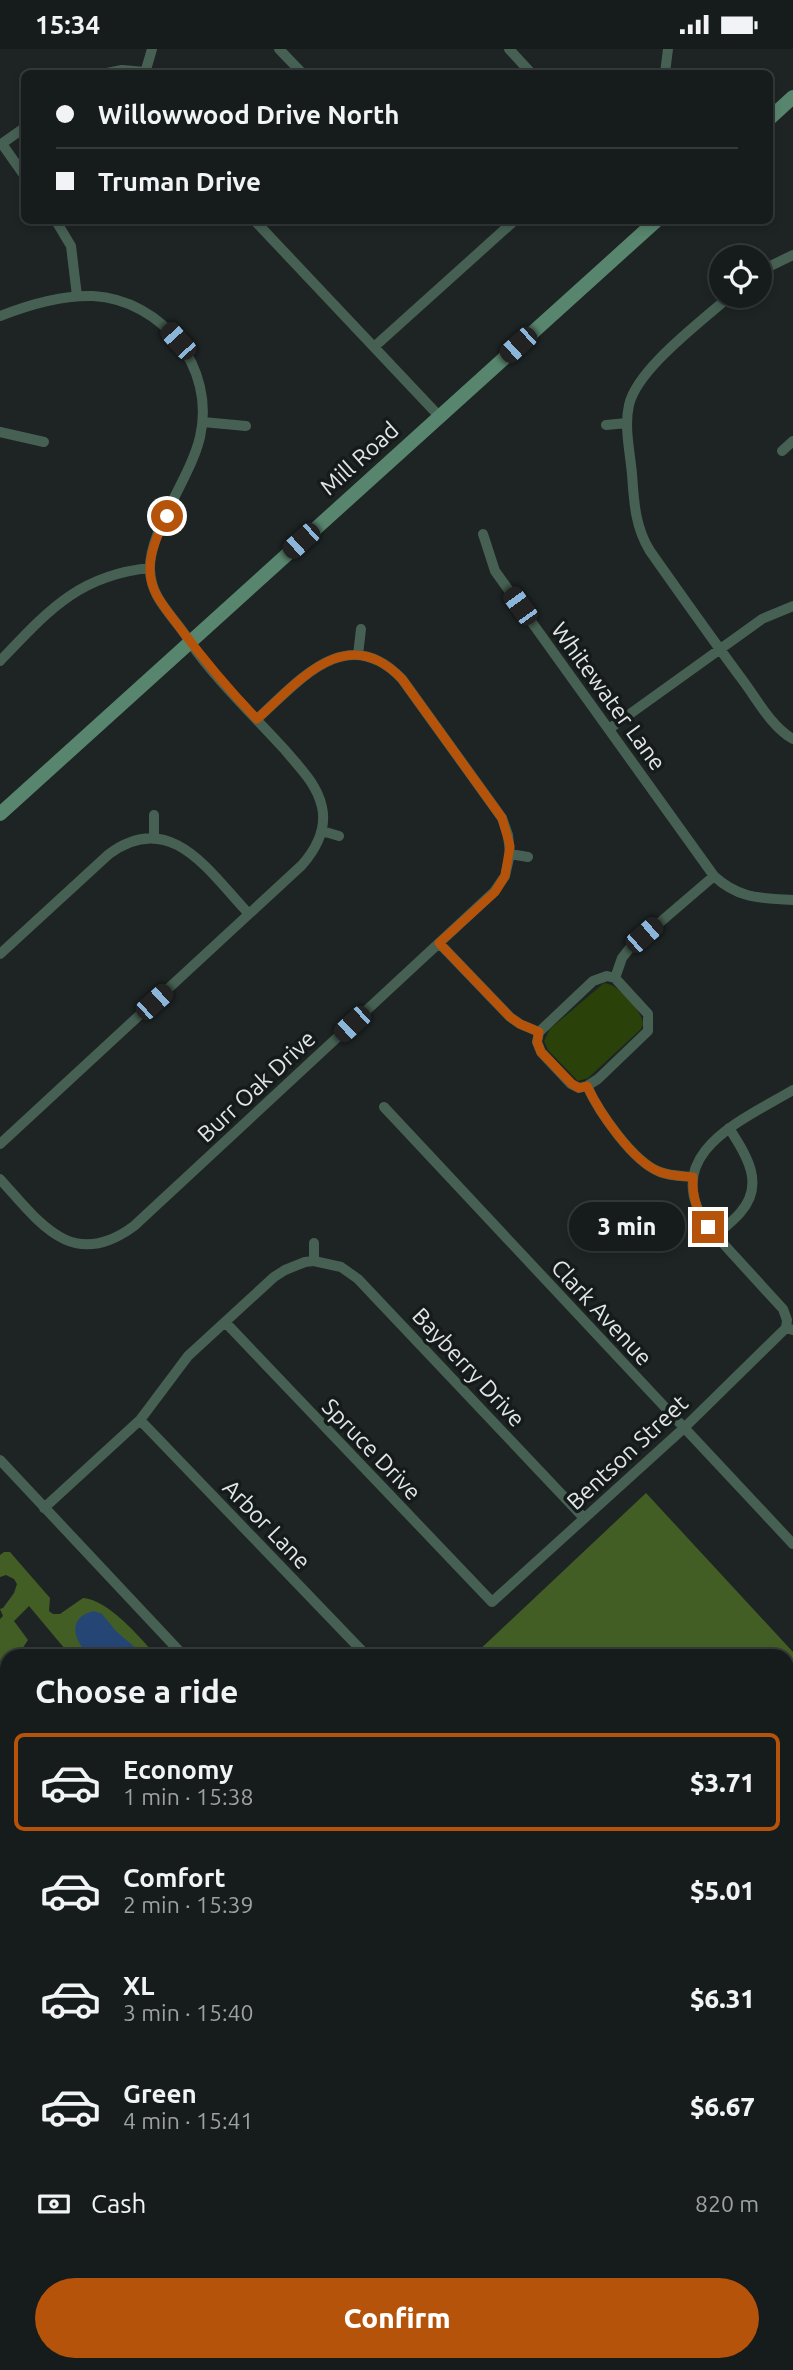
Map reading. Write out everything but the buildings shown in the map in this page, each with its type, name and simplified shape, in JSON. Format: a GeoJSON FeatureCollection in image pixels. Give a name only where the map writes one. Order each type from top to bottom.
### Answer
{"type":"FeatureCollection","features":[{"type":"Feature","properties":{"kind":"street"},"geometry":{"type":"LineString","coordinates":[[146,70],[152,49]]}},
{"type":"Feature","properties":{"kind":"street"},"geometry":{"type":"LineString","coordinates":[[279,49],[299,70]]}},
{"type":"Feature","properties":{"kind":"street"},"geometry":{"type":"LineString","coordinates":[[509,49],[528,70]]}},
{"type":"Feature","properties":{"kind":"street"},"geometry":{"type":"LineString","coordinates":[[665,70],[668,49]]}},
{"type":"Feature","properties":{"kind":"street"},"geometry":{"type":"LineString","coordinates":[[773,115],[793,97]]}},
{"type":"Feature","properties":{"kind":"street"},"geometry":{"type":"LineString","coordinates":[[21,130],[1,144],[21,171]]}},
{"type":"Feature","properties":{"kind":"street"},"geometry":{"type":"LineString","coordinates":[[58,224],[71,246],[77,296]]}},
{"type":"Feature","properties":{"kind":"street"},"geometry":{"type":"LineString","coordinates":[[258,224],[439,416]]}},
{"type":"Feature","properties":{"kind":"street"},"geometry":{"type":"LineString","coordinates":[[374,347],[511,224]]}},
{"type":"Feature","properties":{"kind":"street","name":"Mill Road"},"geometry":{"type":"LineString","coordinates":[[0,814],[653,224]]}},
{"type":"Feature","properties":{"kind":"street"},"geometry":{"type":"LineString","coordinates":[[772,265],[793,255]]}},
{"type":"Feature","properties":{"kind":"street"},"geometry":{"type":"LineString","coordinates":[[0,316],[77,296],[114,299],[149,313],[166,327],[190,357],[197,375],[203,405],[203,422],[193,458],[153,547],[150,568],[155,593],[201,658],[316,789],[323,809],[322,831],[312,854],[302,865],[0,1144]]}},
{"type":"Feature","properties":{"kind":"street"},"geometry":{"type":"LineString","coordinates":[[717,308],[642,377],[633,391],[627,423],[636,523],[642,538],[720,649],[770,717],[793,739]]}},
{"type":"Feature","properties":{"kind":"street"},"geometry":{"type":"LineString","coordinates":[[203,422],[246,426]]}},
{"type":"Feature","properties":{"kind":"street"},"geometry":{"type":"LineString","coordinates":[[607,425],[627,423]]}},
{"type":"Feature","properties":{"kind":"street"},"geometry":{"type":"LineString","coordinates":[[0,432],[44,442]]}},
{"type":"Feature","properties":{"kind":"street"},"geometry":{"type":"LineString","coordinates":[[782,451],[793,441]]}},
{"type":"Feature","properties":{"kind":"street","name":"Whitewater Lane"},"geometry":{"type":"LineString","coordinates":[[483,534],[495,571],[714,876]]}},
{"type":"Feature","properties":{"kind":"street"},"geometry":{"type":"LineString","coordinates":[[2,656],[73,592],[114,574],[150,568]]}},
{"type":"Feature","properties":{"kind":"street"},"geometry":{"type":"LineString","coordinates":[[609,729],[762,619],[793,606]]}},
{"type":"Feature","properties":{"kind":"street"},"geometry":{"type":"LineString","coordinates":[[358,655],[361,629]]}},
{"type":"Feature","properties":{"kind":"street"},"geometry":{"type":"LineString","coordinates":[[257,719],[320,664],[338,656],[370,657],[386,665],[402,679],[502,818],[508,835],[510,854],[528,857]]}},
{"type":"Feature","properties":{"kind":"street"},"geometry":{"type":"LineString","coordinates":[[154,815],[154,838]]}},
{"type":"Feature","properties":{"kind":"street"},"geometry":{"type":"LineString","coordinates":[[322,831],[339,836]]}},
{"type":"Feature","properties":{"kind":"street"},"geometry":{"type":"LineString","coordinates":[[0,954],[109,854],[136,840],[154,838],[175,842],[188,850],[249,914]]}},
{"type":"Feature","properties":{"kind":"street","name":"Burr Oak Drive"},"geometry":{"type":"LineString","coordinates":[[0,1179],[55,1236],[77,1244],[99,1245],[117,1238],[495,892],[505,876],[510,854]]}},
{"type":"Feature","properties":{"kind":"street"},"geometry":{"type":"LineString","coordinates":[[615,978],[622,958],[629,949],[714,876],[738,894],[793,900]]}},
{"type":"Feature","properties":{"kind":"street"},"geometry":{"type":"LineString","coordinates":[[439,943],[510,1017],[539,1032]]}},
{"type":"Feature","properties":{"kind":"street"},"geometry":{"type":"LineString","coordinates":[[607,976],[615,978],[648,1014],[648,1031],[598,1079],[579,1088],[541,1052],[537,1042],[539,1032],[595,980],[607,976]]}},
{"type":"Feature","properties":{"kind":"street"},"geometry":{"type":"LineString","coordinates":[[587,1086],[599,1112],[650,1166],[661,1172],[693,1177]]}},
{"type":"Feature","properties":{"kind":"street"},"geometry":{"type":"LineString","coordinates":[[790,1329],[783,1309],[699,1214],[694,1199],[693,1177],[699,1158],[715,1138],[793,1090]]}},
{"type":"Feature","properties":{"kind":"street","name":"Clark Avenue"},"geometry":{"type":"LineString","coordinates":[[384,1107],[793,1544]]}},
{"type":"Feature","properties":{"kind":"street"},"geometry":{"type":"LineString","coordinates":[[716,1235],[741,1213],[754,1186],[748,1159],[729,1128]]}},
{"type":"Feature","properties":{"kind":"street"},"geometry":{"type":"LineString","coordinates":[[44,1508],[140,1420],[188,1356],[274,1277],[314,1261],[314,1243]]}},
{"type":"Feature","properties":{"kind":"street","name":"Bayberry Drive"},"geometry":{"type":"LineString","coordinates":[[314,1261],[341,1268],[358,1279],[584,1518]]}},
{"type":"Feature","properties":{"kind":"street","name":"Spruce Drive"},"geometry":{"type":"LineString","coordinates":[[225,1322],[492,1602]]}},
{"type":"Feature","properties":{"kind":"street","name":"Bentson Street"},"geometry":{"type":"LineString","coordinates":[[492,1602],[790,1329]]}},
{"type":"Feature","properties":{"kind":"street","name":"Arbor Lane"},"geometry":{"type":"LineString","coordinates":[[140,1420],[360,1649]]}},
{"type":"Feature","properties":{"kind":"street"},"geometry":{"type":"LineString","coordinates":[[0,1461],[177,1649]]}},
{"type":"Feature","properties":{"kind":"green space"},"geometry":{"type":"Polygon","coordinates":[[[604,983],[616,988],[628,999],[642,1018],[643,1024],[641,1029],[588,1078],[578,1081],[548,1050],[544,1041],[550,1029],[604,983]]]}},
{"type":"Feature","properties":{"kind":"green space"},"geometry":{"type":"Polygon","coordinates":[[[646,1493],[790,1649],[480,1649],[646,1493]]]}},
{"type":"Feature","properties":{"kind":"green space"},"geometry":{"type":"Polygon","coordinates":[[[10,1552],[50,1598],[49,1611],[53,1614],[60,1614],[83,1598],[93,1600],[123,1620],[150,1649],[65,1649],[29,1606],[14,1621],[28,1640],[22,1649],[0,1649],[0,1619],[3,1616],[0,1609],[14,1593],[17,1584],[6,1575],[0,1577],[0,1555],[10,1552]]]}},
{"type":"Feature","properties":{"kind":"water"},"geometry":{"type":"Polygon","coordinates":[[[94,1611],[102,1614],[116,1631],[137,1649],[84,1649],[75,1630],[76,1624],[85,1614],[94,1611]]]}},
{"type":"Feature","properties":{"kind":"route"},"geometry":{"type":"LineString","coordinates":[[167,516],[151,558],[150,568],[155,593],[201,658],[257,719],[309,672],[338,656],[352,654],[370,657],[386,665],[402,679],[502,818],[510,846],[509,864],[495,892],[439,943],[501,1009],[520,1024],[539,1032],[537,1042],[541,1052],[572,1084],[579,1088],[587,1086],[599,1112],[640,1157],[661,1172],[693,1177],[694,1199],[699,1214],[708,1227]]}}]}
